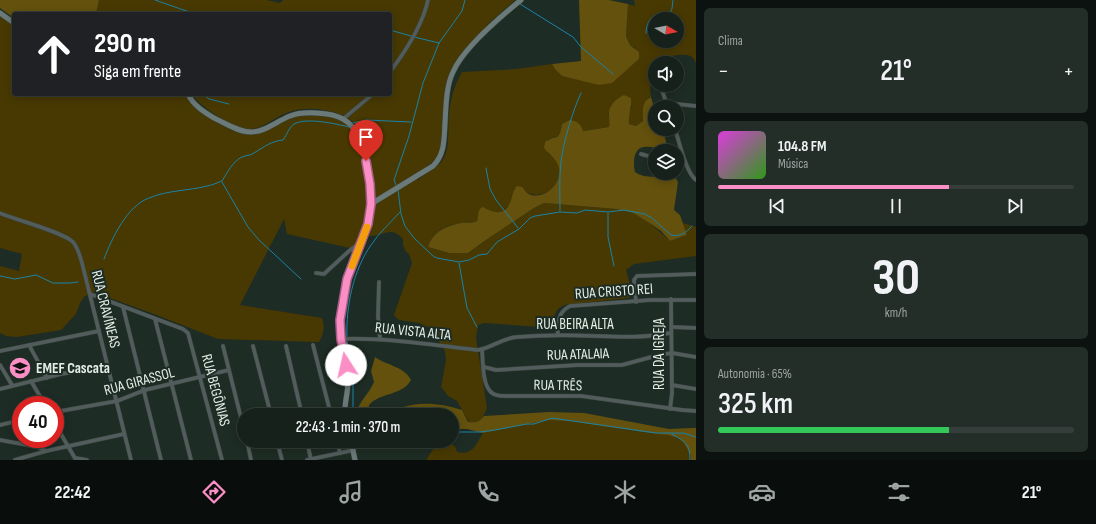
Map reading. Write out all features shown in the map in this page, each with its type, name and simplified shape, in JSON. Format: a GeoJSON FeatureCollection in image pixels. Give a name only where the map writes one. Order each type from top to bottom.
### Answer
{"type":"FeatureCollection","features":[{"type":"Feature","properties":{"kind":"street"},"geometry":{"type":"LineString","coordinates":[[392,69],[405,50],[423,15],[428,0]]}},
{"type":"Feature","properties":{"kind":"street"},"geometry":{"type":"LineString","coordinates":[[371,204],[437,162],[443,150],[448,96],[453,72],[459,62],[482,35],[503,14],[520,0]]}},
{"type":"Feature","properties":{"kind":"street"},"geometry":{"type":"LineString","coordinates":[[0,14],[12,22]]}},
{"type":"Feature","properties":{"kind":"street"},"geometry":{"type":"LineString","coordinates":[[189,96],[194,103],[205,112],[224,123],[245,132],[256,132],[297,114],[319,114],[343,119],[356,132],[363,149],[368,172],[371,204],[368,224],[346,285],[340,320],[341,339],[348,378],[346,408]]}},
{"type":"Feature","properties":{"kind":"street"},"geometry":{"type":"LineString","coordinates":[[343,119],[371,96]]}},
{"type":"Feature","properties":{"kind":"street"},"geometry":{"type":"LineString","coordinates":[[684,106],[696,106]]}},
{"type":"Feature","properties":{"kind":"street"},"geometry":{"type":"LineString","coordinates":[[677,136],[686,164],[694,179]]}},
{"type":"Feature","properties":{"kind":"street"},"geometry":{"type":"LineString","coordinates":[[641,154],[648,156]]}},
{"type":"Feature","properties":{"kind":"street","name":"RUA CRAVÍNEAS"},"geometry":{"type":"LineString","coordinates":[[0,213],[62,236],[73,242],[79,252],[117,401],[130,460]]}},
{"type":"Feature","properties":{"kind":"street"},"geometry":{"type":"LineString","coordinates":[[316,273],[324,274],[349,251],[362,242]]}},
{"type":"Feature","properties":{"kind":"street"},"geometry":{"type":"LineString","coordinates":[[636,302],[634,280],[637,276],[696,274]]}},
{"type":"Feature","properties":{"kind":"street"},"geometry":{"type":"LineString","coordinates":[[379,282],[378,316],[380,340]]}},
{"type":"Feature","properties":{"kind":"street"},"geometry":{"type":"LineString","coordinates":[[90,294],[155,319],[191,460]]}},
{"type":"Feature","properties":{"kind":"street","name":"RUA DA IGREJA"},"geometry":{"type":"LineString","coordinates":[[670,409],[672,386],[672,353],[670,333],[672,327],[671,300]]}},
{"type":"Feature","properties":{"kind":"street","name":"RUA CRISTO REI"},"geometry":{"type":"LineString","coordinates":[[558,335],[557,324],[559,317],[564,309],[570,306],[696,300]]}},
{"type":"Feature","properties":{"kind":"street"},"geometry":{"type":"LineString","coordinates":[[123,307],[145,390],[161,460]]}},
{"type":"Feature","properties":{"kind":"street","name":"RUA BEGÔNIAS"},"geometry":{"type":"LineString","coordinates":[[155,319],[183,330],[189,335],[222,460]]}},
{"type":"Feature","properties":{"kind":"street"},"geometry":{"type":"LineString","coordinates":[[672,327],[696,328]]}},
{"type":"Feature","properties":{"kind":"street"},"geometry":{"type":"LineString","coordinates":[[0,351],[99,331]]}},
{"type":"Feature","properties":{"kind":"street","name":"RUA BEIRA ALTA"},"geometry":{"type":"LineString","coordinates":[[482,349],[499,341],[516,337],[558,335],[638,337],[670,333]]}},
{"type":"Feature","properties":{"kind":"street","name":"RUA VISTA ALTA"},"geometry":{"type":"LineString","coordinates":[[341,339],[361,338],[477,350],[482,349]]}},
{"type":"Feature","properties":{"kind":"street"},"geometry":{"type":"LineString","coordinates":[[29,345],[46,378]]}},
{"type":"Feature","properties":{"kind":"street"},"geometry":{"type":"LineString","coordinates":[[313,345],[329,408]]}},
{"type":"Feature","properties":{"kind":"street"},"geometry":{"type":"LineString","coordinates":[[223,346],[238,408]]}},
{"type":"Feature","properties":{"kind":"street"},"geometry":{"type":"LineString","coordinates":[[253,346],[269,408]]}},
{"type":"Feature","properties":{"kind":"street"},"geometry":{"type":"LineString","coordinates":[[286,346],[300,408]]}},
{"type":"Feature","properties":{"kind":"street","name":"RUA TRÊS"},"geometry":{"type":"LineString","coordinates":[[482,349],[486,381],[491,392],[498,395],[581,396],[670,409],[696,411]]}},
{"type":"Feature","properties":{"kind":"street"},"geometry":{"type":"LineString","coordinates":[[672,353],[696,357]]}},
{"type":"Feature","properties":{"kind":"street","name":"RUA ATALAIA"},"geometry":{"type":"LineString","coordinates":[[484,368],[496,370],[578,365],[615,365],[672,353]]}},
{"type":"Feature","properties":{"kind":"street"},"geometry":{"type":"LineString","coordinates":[[0,365],[12,385]]}},
{"type":"Feature","properties":{"kind":"street"},"geometry":{"type":"LineString","coordinates":[[0,389],[80,370],[108,366]]}},
{"type":"Feature","properties":{"kind":"street","name":"RUA GIRASSOL"},"geometry":{"type":"LineString","coordinates":[[64,410],[117,401],[145,390],[172,385],[229,370]]}},
{"type":"Feature","properties":{"kind":"street"},"geometry":{"type":"LineString","coordinates":[[31,381],[39,396]]}},
{"type":"Feature","properties":{"kind":"street"},"geometry":{"type":"LineString","coordinates":[[672,386],[696,389]]}},
{"type":"Feature","properties":{"kind":"street"},"geometry":{"type":"LineString","coordinates":[[0,425],[12,422]]}},
{"type":"Feature","properties":{"kind":"street"},"geometry":{"type":"LineString","coordinates":[[15,460],[46,451],[124,434]]}},
{"type":"Feature","properties":{"kind":"street"},"geometry":{"type":"LineString","coordinates":[[0,440],[38,447],[46,451]]}},
{"type":"Feature","properties":{"kind":"street"},"geometry":{"type":"LineString","coordinates":[[64,440],[75,459],[88,460]]}},
{"type":"Feature","properties":{"kind":"street"},"geometry":{"type":"LineString","coordinates":[[249,448],[252,460]]}},
{"type":"Feature","properties":{"kind":"street"},"geometry":{"type":"LineString","coordinates":[[279,448],[282,460]]}},
{"type":"Feature","properties":{"kind":"street"},"geometry":{"type":"LineString","coordinates":[[308,448],[310,460],[354,450],[355,460]]}},
{"type":"Feature","properties":{"kind":"street"},"geometry":{"type":"LineString","coordinates":[[339,448],[340,453]]}},
{"type":"Feature","properties":{"kind":"shaded area"},"geometry":{"type":"Polygon","coordinates":[[[0,0],[99,0],[96,12],[12,12],[12,17],[0,8],[0,0]]]}},
{"type":"Feature","properties":{"kind":"shaded area"},"geometry":{"type":"Polygon","coordinates":[[[99,0],[267,0],[280,3],[283,0],[515,0],[488,24],[456,63],[445,98],[440,152],[435,160],[417,174],[418,180],[440,164],[445,156],[448,145],[448,122],[451,99],[462,72],[517,69],[552,64],[562,76],[575,79],[630,67],[639,59],[635,48],[630,45],[626,35],[628,4],[635,6],[634,0],[696,0],[696,64],[693,58],[686,55],[648,56],[648,92],[650,92],[651,97],[648,98],[643,113],[643,121],[636,126],[629,124],[628,115],[632,106],[608,113],[611,121],[609,127],[582,131],[562,124],[559,135],[555,138],[548,139],[548,153],[559,165],[560,172],[553,189],[546,193],[534,195],[526,192],[524,189],[502,212],[490,212],[478,218],[477,221],[453,225],[442,229],[437,232],[430,241],[428,247],[449,253],[468,253],[534,208],[544,203],[616,209],[633,213],[651,224],[670,241],[687,235],[683,223],[696,227],[696,256],[634,264],[626,270],[632,292],[629,298],[564,305],[558,309],[550,323],[541,327],[484,323],[478,325],[476,338],[487,408],[481,420],[469,422],[457,401],[448,396],[441,387],[446,360],[445,351],[430,328],[419,323],[399,320],[394,315],[412,263],[409,254],[406,252],[403,245],[403,239],[399,235],[387,232],[369,236],[374,218],[375,189],[372,170],[364,141],[361,133],[351,120],[334,112],[319,109],[306,109],[284,114],[266,124],[251,129],[236,126],[227,122],[202,105],[194,96],[392,96],[392,12],[96,12],[99,0]]]}},
{"type":"Feature","properties":{"kind":"shaded area"},"geometry":{"type":"Polygon","coordinates":[[[579,0],[609,0],[628,4],[626,36],[630,45],[639,52],[639,59],[612,83],[599,85],[562,76],[552,64],[581,61],[579,0]]]}},
{"type":"Feature","properties":{"kind":"shaded area"},"geometry":{"type":"Polygon","coordinates":[[[0,15],[12,24],[12,96],[186,96],[191,103],[203,114],[224,127],[247,135],[258,134],[286,119],[295,116],[314,115],[336,118],[342,120],[355,136],[365,166],[368,186],[369,211],[366,228],[362,239],[350,248],[287,234],[284,219],[240,305],[322,318],[324,330],[319,342],[218,339],[93,292],[84,297],[76,314],[61,330],[17,337],[6,336],[0,333],[0,266],[19,271],[22,254],[0,248],[0,15]]]}},
{"type":"Feature","properties":{"kind":"shaded area"},"geometry":{"type":"Polygon","coordinates":[[[624,95],[631,98],[629,124],[636,126],[643,121],[644,104],[648,99],[651,97],[652,100],[648,100],[648,136],[665,136],[666,142],[665,144],[648,144],[648,147],[640,148],[636,153],[634,161],[635,172],[648,177],[648,180],[677,180],[678,182],[674,210],[680,215],[687,235],[670,241],[661,231],[633,213],[616,209],[544,203],[534,208],[468,253],[449,253],[428,247],[433,237],[441,230],[461,223],[471,223],[477,221],[479,211],[483,207],[496,212],[506,209],[517,186],[522,187],[531,195],[537,196],[553,188],[559,177],[558,165],[544,148],[545,142],[558,136],[560,134],[562,124],[570,120],[578,123],[583,131],[609,127],[609,112],[611,106],[624,95]]]}},
{"type":"Feature","properties":{"kind":"shaded area"},"geometry":{"type":"Polygon","coordinates":[[[375,357],[400,369],[411,380],[397,392],[374,401],[369,405],[369,408],[358,408],[374,382],[371,371],[375,357]]]}},
{"type":"Feature","properties":{"kind":"shaded area"},"geometry":{"type":"Polygon","coordinates":[[[418,404],[444,405],[454,408],[399,408],[418,404]]]}},
{"type":"Feature","properties":{"kind":"shaded area"},"geometry":{"type":"Polygon","coordinates":[[[459,409],[462,410],[468,422],[477,422],[484,416],[549,412],[584,413],[669,429],[696,428],[696,460],[691,460],[691,456],[684,443],[679,438],[668,435],[570,421],[549,420],[483,433],[467,429],[459,429],[459,409]]]}},
{"type":"Feature","properties":{"kind":"shaded area"},"geometry":{"type":"Polygon","coordinates":[[[549,420],[584,422],[640,432],[671,435],[680,439],[686,445],[691,460],[426,460],[434,448],[455,448],[457,452],[462,453],[470,451],[476,445],[483,433],[549,420]]]}},
{"type":"Feature","properties":{"kind":"waterway"},"geometry":{"type":"LineString","coordinates":[[155,0],[189,12]]}},
{"type":"Feature","properties":{"kind":"waterway"},"geometry":{"type":"LineString","coordinates":[[396,185],[394,180],[409,136],[423,83],[439,43],[462,11],[465,0]]}},
{"type":"Feature","properties":{"kind":"waterway"},"geometry":{"type":"LineString","coordinates":[[646,33],[650,19],[659,13],[669,13],[672,8],[673,0]]}},
{"type":"Feature","properties":{"kind":"waterway"},"geometry":{"type":"LineString","coordinates":[[520,4],[573,37],[581,47],[613,74]]}},
{"type":"Feature","properties":{"kind":"waterway"},"geometry":{"type":"LineString","coordinates":[[392,31],[411,36]]}},
{"type":"Feature","properties":{"kind":"waterway"},"geometry":{"type":"LineString","coordinates":[[414,37],[439,43]]}},
{"type":"Feature","properties":{"kind":"waterway"},"geometry":{"type":"LineString","coordinates":[[560,211],[560,174],[562,154],[569,127],[581,93]]}},
{"type":"Feature","properties":{"kind":"waterway"},"geometry":{"type":"LineString","coordinates":[[205,96],[209,99],[229,104]]}},
{"type":"Feature","properties":{"kind":"waterway"},"geometry":{"type":"LineString","coordinates":[[353,123],[366,120],[411,122]]}},
{"type":"Feature","properties":{"kind":"waterway"},"geometry":{"type":"LineString","coordinates":[[104,259],[121,224],[127,215],[141,202],[163,193],[200,188],[222,181],[236,161],[271,143],[283,140],[292,125],[299,122],[314,121],[349,127]]}},
{"type":"Feature","properties":{"kind":"waterway"},"geometry":{"type":"LineString","coordinates":[[486,168],[490,189],[496,200],[518,228]]}},
{"type":"Feature","properties":{"kind":"waterway"},"geometry":{"type":"LineString","coordinates":[[222,182],[248,227],[259,240],[301,279]]}},
{"type":"Feature","properties":{"kind":"waterway"},"geometry":{"type":"LineString","coordinates":[[398,190],[401,214],[405,226],[414,238],[433,256],[459,262],[469,260],[479,255],[487,254],[497,242],[519,229],[530,218],[560,212],[577,213],[585,210],[608,212],[624,210],[645,214],[652,218],[671,235],[683,234],[692,226]]}},
{"type":"Feature","properties":{"kind":"waterway"},"geometry":{"type":"LineString","coordinates":[[347,337],[349,301],[355,277],[365,255],[374,241],[400,212]]}},
{"type":"Feature","properties":{"kind":"waterway"},"geometry":{"type":"LineString","coordinates":[[608,213],[608,237],[614,266]]}},
{"type":"Feature","properties":{"kind":"waterway"},"geometry":{"type":"LineString","coordinates":[[459,263],[467,308],[477,327]]}},
{"type":"Feature","properties":{"kind":"waterway"},"geometry":{"type":"LineString","coordinates":[[0,276],[15,279],[36,275],[53,283],[78,282]]}},
{"type":"Feature","properties":{"kind":"waterway"},"geometry":{"type":"LineString","coordinates":[[347,341],[353,369],[353,408]]}},
{"type":"Feature","properties":{"kind":"waterway"},"geometry":{"type":"LineString","coordinates":[[459,432],[495,430],[534,424],[552,418],[656,433],[683,433],[696,437]]}},
{"type":"Feature","properties":{"kind":"waterway"},"geometry":{"type":"LineString","coordinates":[[672,434],[688,446],[690,460]]}},
{"type":"Feature","properties":{"kind":"slow traffic"},"geometry":{"type":"LineString","coordinates":[[352,266],[367,227]]}},
{"type":"Feature","properties":{"kind":"place","name":"EMEF Cascata"},"geometry":{"type":"Point","coordinates":[20,368]}},
{"type":"Feature","properties":{"kind":"route"},"geometry":{"type":"LineString","coordinates":[[346,365],[341,339],[340,320],[347,279],[368,224],[371,204],[370,184],[366,161]]}}]}
